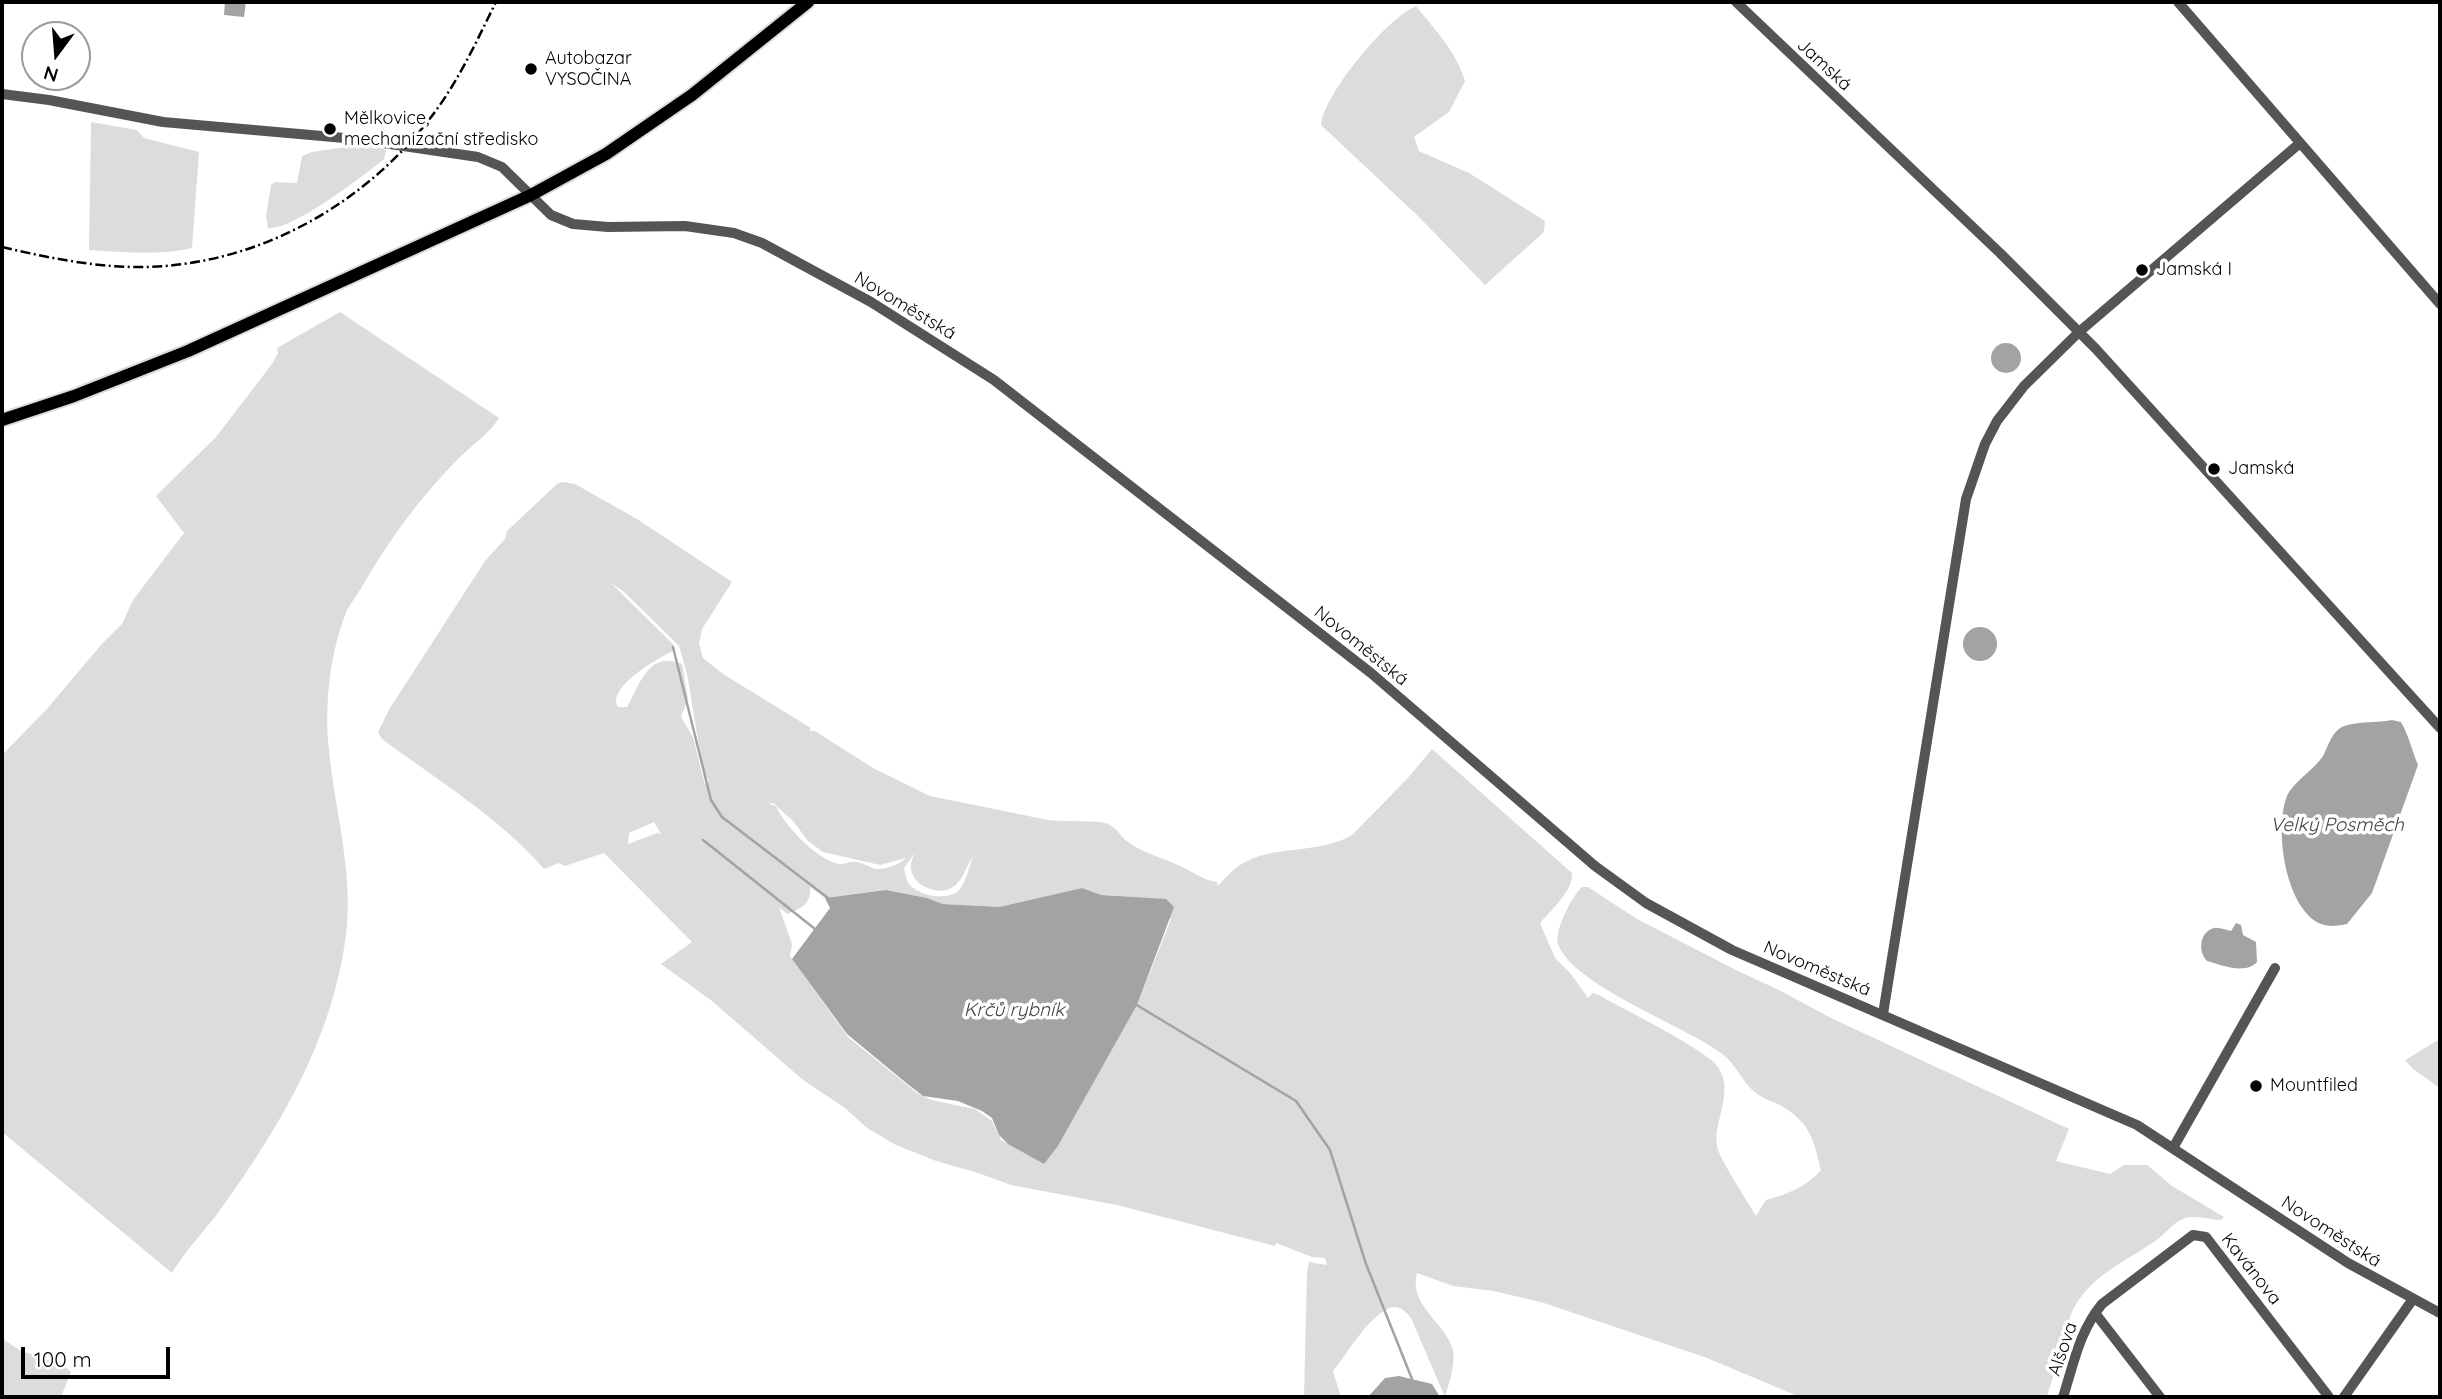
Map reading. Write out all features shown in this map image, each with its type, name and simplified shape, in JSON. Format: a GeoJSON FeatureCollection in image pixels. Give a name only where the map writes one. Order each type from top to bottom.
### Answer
{"type":"FeatureCollection","features":[{"type":"Feature","properties":{"kind":"main road"},"geometry":{"type":"LineString","coordinates":[[2,420],[74,396],[188,351],[531,195],[606,154],[681,103],[808,2]]}},
{"type":"Feature","properties":{"kind":"street","name":"Jamská"},"geometry":{"type":"LineString","coordinates":[[1736,2],[2079,332],[2440,728]]}},
{"type":"Feature","properties":{"kind":"street"},"geometry":{"type":"LineString","coordinates":[[2178,2],[2440,304]]}},
{"type":"Feature","properties":{"kind":"street","name":"Novoměstská"},"geometry":{"type":"LineString","coordinates":[[2,94],[49,100],[163,122],[376,141],[478,157],[511,173],[551,215],[573,224],[608,227],[685,226],[734,233],[772,248],[871,302],[995,380],[1371,673],[1595,866],[1670,918],[1732,950],[2108,1110],[2143,1128],[2348,1263],[2440,1313]]}},
{"type":"Feature","properties":{"kind":"street"},"geometry":{"type":"LineString","coordinates":[[1883,1014],[1966,499],[1984,444],[2024,386],[2079,332],[2300,143]]}},
{"type":"Feature","properties":{"kind":"street"},"geometry":{"type":"LineString","coordinates":[[2173,1148],[2275,968]]}},
{"type":"Feature","properties":{"kind":"street","name":"Kavánova"},"geometry":{"type":"LineString","coordinates":[[2095,1312],[2193,1235],[2206,1237],[2329,1397]]}},
{"type":"Feature","properties":{"kind":"street"},"geometry":{"type":"LineString","coordinates":[[2344,1397],[2413,1299]]}},
{"type":"Feature","properties":{"kind":"street"},"geometry":{"type":"LineString","coordinates":[[2095,1312],[2160,1397]]}},
{"type":"Feature","properties":{"kind":"street","name":"Alšova"},"geometry":{"type":"LineString","coordinates":[[2063,1397],[2083,1331],[2095,1312]]}},
{"type":"Feature","properties":{"kind":"shaded area"},"geometry":{"type":"Polygon","coordinates":[[[1416,6],[1451,50],[1465,81],[1449,112],[1414,137],[1419,151],[1469,173],[1545,221],[1544,232],[1485,285],[1418,216],[1321,125],[1333,95],[1358,59],[1389,26],[1416,6]]]}},
{"type":"Feature","properties":{"kind":"shaded area"},"geometry":{"type":"Polygon","coordinates":[[[91,122],[137,130],[144,138],[199,152],[192,248],[154,253],[89,250],[91,122]]]}},
{"type":"Feature","properties":{"kind":"shaded area"},"geometry":{"type":"Polygon","coordinates":[[[361,145],[384,149],[384,159],[309,212],[279,227],[268,228],[266,216],[271,185],[275,182],[297,183],[302,156],[361,145]]]}},
{"type":"Feature","properties":{"kind":"shaded area"},"geometry":{"type":"Polygon","coordinates":[[[340,312],[499,418],[444,473],[406,519],[347,610],[341,625],[330,674],[327,708],[328,740],[345,861],[348,910],[346,935],[330,1009],[302,1078],[265,1143],[245,1175],[172,1273],[2,1132],[2,755],[122,624],[133,600],[184,533],[156,496],[216,437],[272,364],[278,353],[277,348],[340,312]]]}},
{"type":"Feature","properties":{"kind":"shaded area"},"geometry":{"type":"Polygon","coordinates":[[[557,484],[575,484],[637,519],[732,582],[702,629],[699,643],[703,658],[723,674],[811,728],[809,731],[815,731],[873,768],[930,796],[1048,820],[1108,824],[1134,846],[1217,882],[1218,886],[1239,866],[1260,856],[1327,845],[1352,835],[1407,779],[1432,749],[1572,873],[1572,880],[1565,893],[1540,923],[1555,958],[1571,974],[1588,998],[1593,993],[1599,995],[1698,1050],[1718,1067],[1723,1077],[1724,1096],[1717,1146],[1756,1216],[1766,1200],[1796,1189],[1821,1170],[1809,1132],[1790,1112],[1751,1089],[1721,1053],[1606,989],[1584,975],[1568,959],[1557,938],[1569,906],[1582,887],[1588,887],[1637,919],[1829,1017],[2069,1129],[2056,1161],[2110,1174],[2124,1165],[2147,1165],[2172,1186],[2224,1217],[2221,1220],[2192,1217],[2180,1220],[2086,1291],[2070,1317],[2047,1397],[1800,1397],[1707,1358],[1544,1303],[1494,1291],[1453,1286],[1417,1273],[1417,1293],[1421,1302],[1446,1335],[1453,1350],[1452,1371],[1445,1397],[1411,1318],[1403,1310],[1393,1307],[1385,1310],[1368,1325],[1333,1371],[1341,1397],[1304,1397],[1307,1271],[1309,1262],[1327,1265],[1325,1258],[1312,1257],[1276,1243],[1275,1246],[1117,1205],[1011,1185],[896,1145],[867,1128],[845,1108],[803,1080],[712,1001],[661,964],[692,942],[604,853],[565,866],[559,863],[544,869],[487,816],[382,739],[378,732],[390,708],[485,561],[505,539],[507,531],[557,484]],[[611,583],[673,644],[675,650],[636,674],[616,699],[618,707],[627,707],[641,680],[653,666],[670,661],[682,664],[688,698],[681,717],[693,737],[705,785],[709,781],[703,769],[687,674],[679,646],[623,591],[611,583]],[[773,803],[769,804],[776,806],[803,841],[830,861],[841,864],[858,862],[879,869],[888,868],[906,858],[880,865],[823,852],[808,841],[793,821],[773,803]],[[654,822],[629,833],[628,844],[657,833],[661,834],[654,822]],[[915,853],[904,868],[907,881],[918,891],[932,896],[952,895],[960,889],[965,880],[973,856],[959,881],[953,887],[940,891],[926,888],[915,879],[911,865],[915,853]],[[810,887],[809,897],[801,907],[787,914],[779,907],[792,944],[790,956],[848,1037],[917,1093],[931,1100],[975,1109],[992,1121],[1001,1140],[1044,1164],[1058,1146],[1137,1005],[1171,919],[1133,897],[1101,895],[1082,888],[999,907],[943,904],[886,890],[825,898],[810,887]]]}},
{"type":"Feature","properties":{"kind":"shaded area"},"geometry":{"type":"Polygon","coordinates":[[[2440,1039],[2440,1088],[2405,1060],[2440,1039]]]}},
{"type":"Feature","properties":{"kind":"shaded area"},"geometry":{"type":"Polygon","coordinates":[[[2,1338],[19,1350],[65,1366],[71,1372],[61,1397],[2,1397],[2,1338]]]}},
{"type":"Feature","properties":{"kind":"water"},"geometry":{"type":"Polygon","coordinates":[[[225,2],[246,2],[244,17],[224,15],[225,2]]]}},
{"type":"Feature","properties":{"kind":"water"},"geometry":{"type":"Polygon","coordinates":[[[2006,343],[2017,347],[2021,358],[2017,369],[2006,373],[1995,369],[1991,358],[1995,347],[2006,343]]]}},
{"type":"Feature","properties":{"kind":"water"},"geometry":{"type":"Polygon","coordinates":[[[1980,627],[1992,632],[1997,644],[1992,656],[1980,661],[1968,656],[1963,644],[1968,632],[1980,627]]]}},
{"type":"Feature","properties":{"kind":"water","name":"Velký Posměch"},"geometry":{"type":"Polygon","coordinates":[[[2392,720],[2401,722],[2418,765],[2372,893],[2347,924],[2327,926],[2309,916],[2291,885],[2282,827],[2287,796],[2294,785],[2323,756],[2333,735],[2344,726],[2392,720]]]}},
{"type":"Feature","properties":{"kind":"water","name":"Krčů rybník"},"geometry":{"type":"Polygon","coordinates":[[[1082,888],[1101,895],[1166,899],[1174,907],[1137,1005],[1058,1146],[1044,1164],[1008,1144],[999,1135],[992,1118],[982,1111],[958,1101],[923,1096],[905,1082],[847,1034],[792,959],[830,908],[825,898],[886,890],[943,904],[999,907],[1082,888]]]}},
{"type":"Feature","properties":{"kind":"water"},"geometry":{"type":"Polygon","coordinates":[[[2236,923],[2241,925],[2243,935],[2256,942],[2257,962],[2252,966],[2240,968],[2207,961],[2201,948],[2205,934],[2216,928],[2231,931],[2236,923]]]}},
{"type":"Feature","properties":{"kind":"water"},"geometry":{"type":"Polygon","coordinates":[[[1399,1376],[1432,1384],[1440,1397],[1368,1397],[1385,1378],[1399,1376]]]}},
{"type":"Feature","properties":{"kind":"waterway"},"geometry":{"type":"LineString","coordinates":[[673,647],[711,800],[722,817],[828,898]]}},
{"type":"Feature","properties":{"kind":"waterway"},"geometry":{"type":"LineString","coordinates":[[703,840],[815,929]]}},
{"type":"Feature","properties":{"kind":"waterway"},"geometry":{"type":"LineString","coordinates":[[1135,1004],[1296,1101],[1330,1150],[1366,1264],[1412,1379]]}},
{"type":"Feature","properties":{"kind":"railway"},"geometry":{"type":"LineString","coordinates":[[2,247],[100,265],[178,265],[221,257],[264,243],[304,225],[342,202],[377,174],[409,143],[454,83],[496,2]]}},
{"type":"Feature","properties":{"kind":"place","name":"Autobazar VYSOČINA"},"geometry":{"type":"Point","coordinates":[531,69]}},
{"type":"Feature","properties":{"kind":"place","name":"Mělkovice, mechanizační středisko"},"geometry":{"type":"Point","coordinates":[330,129]}},
{"type":"Feature","properties":{"kind":"place","name":"Jamská I"},"geometry":{"type":"Point","coordinates":[2142,270]}},
{"type":"Feature","properties":{"kind":"place","name":"Jamská"},"geometry":{"type":"Point","coordinates":[2214,469]}},
{"type":"Feature","properties":{"kind":"place","name":"Mountfiled"},"geometry":{"type":"Point","coordinates":[2256,1086]}}]}
